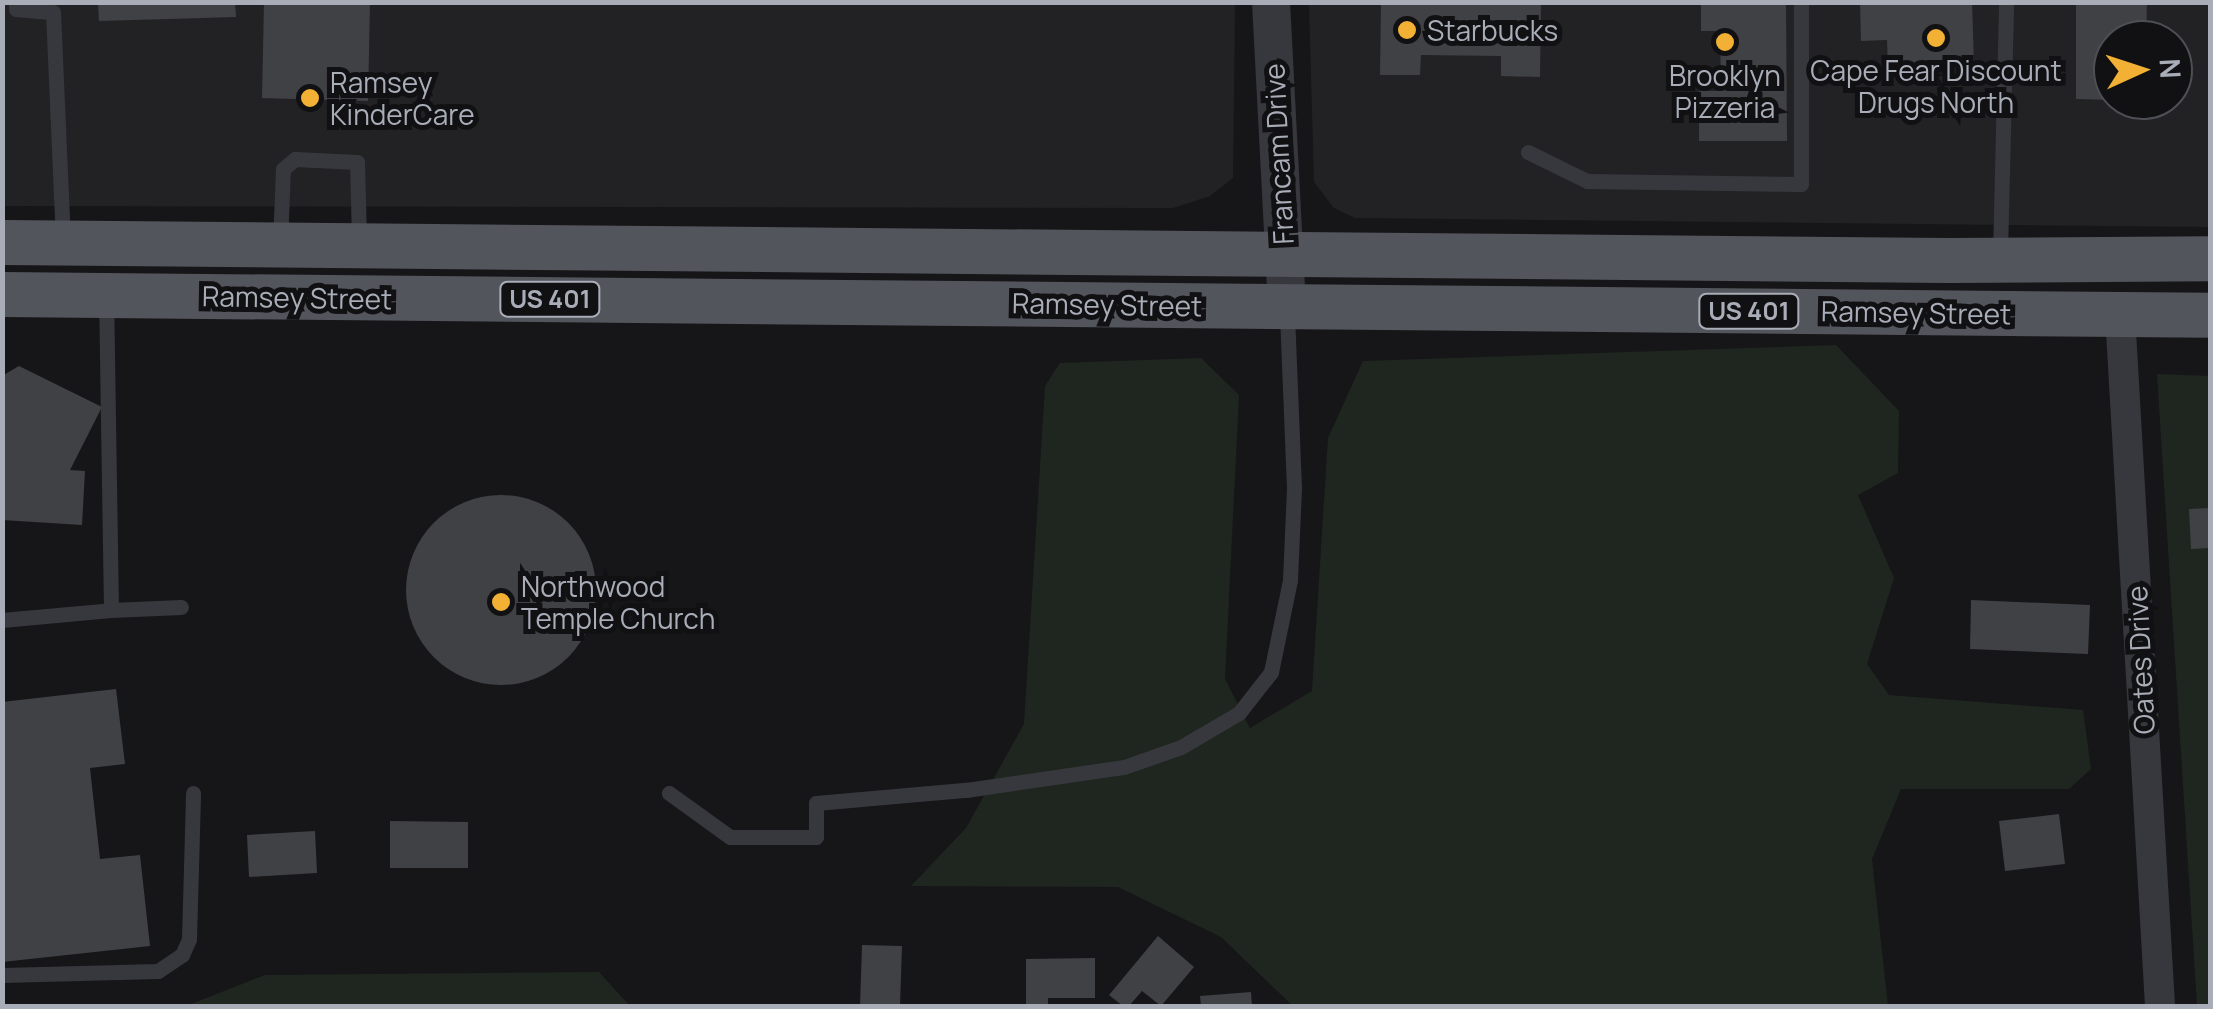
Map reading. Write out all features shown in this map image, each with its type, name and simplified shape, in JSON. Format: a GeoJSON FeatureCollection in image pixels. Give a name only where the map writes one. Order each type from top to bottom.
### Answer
{"type":"FeatureCollection","features":[{"type":"Feature","properties":{"kind":"main road","name":"Ramsey Street"},"geometry":{"type":"LineString","coordinates":[[2,242],[2000,260],[2210,258]]}},
{"type":"Feature","properties":{"kind":"main road","name":"Ramsey Street"},"geometry":{"type":"LineString","coordinates":[[2,294],[2210,315]]}},
{"type":"Feature","properties":{"kind":"street","name":"Francam Drive"},"geometry":{"type":"LineString","coordinates":[[1272,2],[1287,306]]}},
{"type":"Feature","properties":{"kind":"street","name":"Oates Drive"},"geometry":{"type":"LineString","coordinates":[[2120,314],[2160,1006]]}},
{"type":"Feature","properties":{"kind":"lane"},"geometry":{"type":"LineString","coordinates":[[16,2],[16,9],[53,12],[63,242]]}},
{"type":"Feature","properties":{"kind":"lane"},"geometry":{"type":"LineString","coordinates":[[1528,152],[1588,181],[1801,184],[1800,2]]}},
{"type":"Feature","properties":{"kind":"lane"},"geometry":{"type":"LineString","coordinates":[[2000,260],[2006,2]]}},
{"type":"Feature","properties":{"kind":"lane"},"geometry":{"type":"LineString","coordinates":[[280,245],[287,163],[349,159],[356,162],[359,172],[358,245]]}},
{"type":"Feature","properties":{"kind":"lane"},"geometry":{"type":"LineString","coordinates":[[106,295],[111,610]]}},
{"type":"Feature","properties":{"kind":"lane"},"geometry":{"type":"LineString","coordinates":[[669,793],[730,838],[816,837],[816,802],[966,790],[1124,767],[1181,747],[1239,714],[1271,672],[1290,580],[1294,488],[1287,306]]}},
{"type":"Feature","properties":{"kind":"lane"},"geometry":{"type":"LineString","coordinates":[[2,620],[181,607]]}},
{"type":"Feature","properties":{"kind":"lane"},"geometry":{"type":"LineString","coordinates":[[2,975],[158,971],[182,955],[189,938],[193,793]]}},
{"type":"Feature","properties":{"kind":"shaded area"},"geometry":{"type":"Polygon","coordinates":[[[3,3],[1235,3],[1233,178],[1210,196],[1173,208],[3,206],[3,3]]]}},
{"type":"Feature","properties":{"kind":"shaded area"},"geometry":{"type":"Polygon","coordinates":[[[1309,3],[2210,3],[2210,227],[1355,218],[1334,208],[1314,182],[1309,3]]]}},
{"type":"Feature","properties":{"kind":"shaded area"},"geometry":{"type":"Polygon","coordinates":[[[1836,345],[1899,411],[1898,473],[1858,495],[1894,578],[1867,664],[1889,695],[2083,710],[2091,769],[2069,789],[1901,789],[1872,859],[1888,1006],[1293,1006],[1221,937],[1118,887],[911,886],[966,828],[1024,724],[1045,386],[1060,363],[1201,358],[1239,395],[1225,679],[1250,728],[1312,691],[1328,438],[1363,361],[1836,345]]]}},
{"type":"Feature","properties":{"kind":"shaded area"},"geometry":{"type":"Polygon","coordinates":[[[2157,374],[2210,376],[2210,1006],[2197,1006],[2157,374]]]}},
{"type":"Feature","properties":{"kind":"shaded area"},"geometry":{"type":"Polygon","coordinates":[[[599,972],[630,1006],[186,1006],[265,975],[599,972]]]}},
{"type":"Feature","properties":{"kind":"building"},"geometry":{"type":"Polygon","coordinates":[[[98,2],[235,2],[236,17],[99,21],[98,2]]]}},
{"type":"Feature","properties":{"kind":"building"},"geometry":{"type":"Polygon","coordinates":[[[264,2],[370,2],[368,101],[262,98],[264,2]]]}},
{"type":"Feature","properties":{"kind":"building"},"geometry":{"type":"Polygon","coordinates":[[[1381,2],[1541,2],[1540,77],[1501,76],[1501,56],[1421,55],[1420,75],[1380,75],[1381,2]]]}},
{"type":"Feature","properties":{"kind":"building"},"geometry":{"type":"Polygon","coordinates":[[[1701,2],[1786,2],[1787,141],[1699,141],[1699,91],[1721,91],[1720,31],[1701,31],[1701,2]]]}},
{"type":"Feature","properties":{"kind":"building"},"geometry":{"type":"Polygon","coordinates":[[[1860,2],[1972,2],[1974,65],[1888,68],[1887,40],[1861,41],[1860,2]]]}},
{"type":"Feature","properties":{"kind":"building"},"geometry":{"type":"Polygon","coordinates":[[[2076,2],[2147,2],[2147,20],[2093,20],[2093,99],[2076,99],[2076,2]]]}},
{"type":"Feature","properties":{"kind":"building"},"geometry":{"type":"Polygon","coordinates":[[[19,366],[102,407],[70,470],[85,471],[82,525],[2,520],[2,376],[19,366]]]}},
{"type":"Feature","properties":{"kind":"building","name":"Northwood Temple Church"},"geometry":{"type":"Polygon","coordinates":[[[501,495],[537,502],[568,523],[589,554],[596,590],[589,626],[568,657],[537,678],[501,685],[465,678],[434,657],[413,626],[406,590],[413,554],[434,523],[465,502],[501,495]]]}},
{"type":"Feature","properties":{"kind":"building"},"geometry":{"type":"Polygon","coordinates":[[[2210,508],[2210,548],[2191,549],[2189,509],[2210,508]]]}},
{"type":"Feature","properties":{"kind":"building"},"geometry":{"type":"Polygon","coordinates":[[[1971,600],[2090,605],[2088,654],[1970,649],[1971,600]]]}},
{"type":"Feature","properties":{"kind":"building"},"geometry":{"type":"Polygon","coordinates":[[[116,689],[125,764],[90,768],[100,859],[140,855],[150,946],[2,962],[2,702],[116,689]]]}},
{"type":"Feature","properties":{"kind":"building"},"geometry":{"type":"Polygon","coordinates":[[[2059,814],[2065,864],[2005,871],[1999,821],[2059,814]]]}},
{"type":"Feature","properties":{"kind":"building"},"geometry":{"type":"Polygon","coordinates":[[[390,821],[468,822],[468,868],[390,868],[390,821]]]}},
{"type":"Feature","properties":{"kind":"building"},"geometry":{"type":"Polygon","coordinates":[[[315,831],[317,873],[249,877],[247,835],[315,831]]]}},
{"type":"Feature","properties":{"kind":"building"},"geometry":{"type":"Polygon","coordinates":[[[1158,936],[1194,967],[1161,1006],[1142,991],[1129,1006],[1123,1006],[1109,995],[1158,936]]]}},
{"type":"Feature","properties":{"kind":"building"},"geometry":{"type":"Polygon","coordinates":[[[862,945],[902,946],[900,1006],[860,1006],[862,945]]]}},
{"type":"Feature","properties":{"kind":"building"},"geometry":{"type":"Polygon","coordinates":[[[1095,958],[1095,998],[1048,998],[1048,1006],[1026,1006],[1026,959],[1095,958]]]}},
{"type":"Feature","properties":{"kind":"building"},"geometry":{"type":"Polygon","coordinates":[[[1251,992],[1252,1006],[1201,1006],[1200,996],[1251,992]]]}},
{"type":"Feature","properties":{"kind":"place","name":"Starbucks"},"geometry":{"type":"Point","coordinates":[1407,30]}},
{"type":"Feature","properties":{"kind":"place","name":"Cape Fear Discount Drugs North"},"geometry":{"type":"Point","coordinates":[1936,38]}},
{"type":"Feature","properties":{"kind":"place","name":"Brooklyn Pizzeria"},"geometry":{"type":"Point","coordinates":[1725,42]}},
{"type":"Feature","properties":{"kind":"place","name":"Ramsey KinderCare"},"geometry":{"type":"Point","coordinates":[310,98]}},
{"type":"Feature","properties":{"kind":"place","name":"Northwood Temple Church"},"geometry":{"type":"Point","coordinates":[501,602]}}]}
